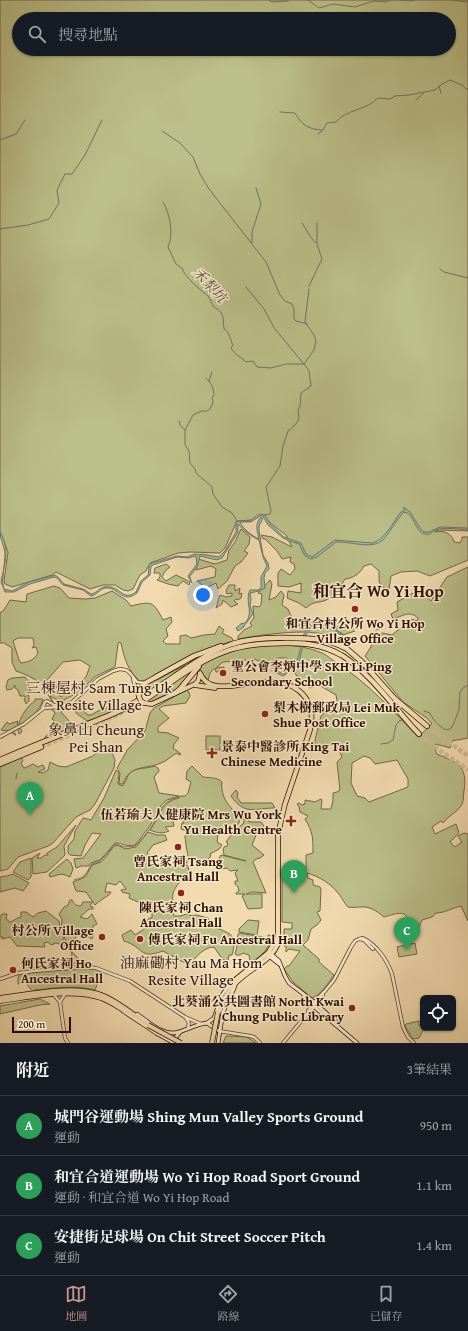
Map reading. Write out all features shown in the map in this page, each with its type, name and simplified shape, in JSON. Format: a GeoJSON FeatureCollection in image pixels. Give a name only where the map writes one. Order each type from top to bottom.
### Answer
{"type":"FeatureCollection","features":[{"type":"Feature","properties":{"kind":"highway"},"geometry":{"type":"LineString","coordinates":[[156,677],[194,656],[216,648],[256,639],[331,642],[346,649],[362,662],[397,701],[427,726]]}},
{"type":"Feature","properties":{"kind":"highway"},"geometry":{"type":"LineString","coordinates":[[135,706],[204,662],[223,652],[241,647],[291,640]]}},
{"type":"Feature","properties":{"kind":"highway"},"geometry":{"type":"LineString","coordinates":[[312,641],[342,655],[359,669],[419,734]]}},
{"type":"Feature","properties":{"kind":"highway"},"geometry":{"type":"LineString","coordinates":[[0,760],[122,710],[201,659],[233,644]]}},
{"type":"Feature","properties":{"kind":"highway"},"geometry":{"type":"LineString","coordinates":[[175,693],[204,662]]}},
{"type":"Feature","properties":{"kind":"highway"},"geometry":{"type":"LineString","coordinates":[[0,764],[41,747]]}},
{"type":"Feature","properties":{"kind":"main road"},"geometry":{"type":"LineString","coordinates":[[184,664],[156,677],[139,688],[138,697],[141,702],[152,704],[192,686],[198,681],[199,672],[206,683],[218,687]]}},
{"type":"Feature","properties":{"kind":"main road"},"geometry":{"type":"LineString","coordinates":[[120,1007],[163,1031],[170,1033],[180,1032],[188,1028],[207,1023],[214,1018],[222,995],[227,987],[242,978],[278,944],[278,834],[285,804],[311,727],[312,719],[308,701],[295,687],[285,683],[267,681],[216,688],[192,686]]}},
{"type":"Feature","properties":{"kind":"main road"},"geometry":{"type":"LineString","coordinates":[[269,954],[278,959],[289,983],[357,1043]]}},
{"type":"Feature","properties":{"kind":"main road"},"geometry":{"type":"LineString","coordinates":[[212,1043],[224,994],[235,982]]}},
{"type":"Feature","properties":{"kind":"main road"},"geometry":{"type":"LineString","coordinates":[[218,1043],[225,1005],[235,982]]}},
{"type":"Feature","properties":{"kind":"main road"},"geometry":{"type":"LineString","coordinates":[[0,998],[68,990],[95,993],[104,996],[156,1033],[177,1043]]}},
{"type":"Feature","properties":{"kind":"main road"},"geometry":{"type":"LineString","coordinates":[[0,1001],[65,994],[90,995],[120,1007],[177,1043]]}},
{"type":"Feature","properties":{"kind":"main road"},"geometry":{"type":"LineString","coordinates":[[207,1023],[219,1031]]}},
{"type":"Feature","properties":{"kind":"main road"},"geometry":{"type":"LineString","coordinates":[[177,1043],[176,1037],[180,1032]]}},
{"type":"Feature","properties":{"kind":"street"},"geometry":{"type":"LineString","coordinates":[[44,704],[48,707],[59,707],[72,702],[98,679],[113,671],[124,670],[128,672],[137,682],[146,683]]}},
{"type":"Feature","properties":{"kind":"street"},"geometry":{"type":"LineString","coordinates":[[133,677],[138,697]]}},
{"type":"Feature","properties":{"kind":"street"},"geometry":{"type":"LineString","coordinates":[[41,711],[47,700],[56,706],[62,706]]}},
{"type":"Feature","properties":{"kind":"street"},"geometry":{"type":"LineString","coordinates":[[0,737],[24,724],[51,705],[51,703]]}},
{"type":"Feature","properties":{"kind":"street"},"geometry":{"type":"LineString","coordinates":[[283,1043],[320,995],[334,980],[355,941],[365,939],[381,954],[386,961],[392,974],[402,1027],[414,1043]]}},
{"type":"Feature","properties":{"kind":"street"},"geometry":{"type":"LineString","coordinates":[[0,979],[34,970],[82,967],[96,968],[130,981],[185,1017],[201,1024]]}},
{"type":"Feature","properties":{"kind":"street"},"geometry":{"type":"LineString","coordinates":[[60,1002],[65,994]]}},
{"type":"Feature","properties":{"kind":"street"},"geometry":{"type":"LineString","coordinates":[[53,995],[60,1002],[65,1038],[68,1043]]}},
{"type":"Feature","properties":{"kind":"street"},"geometry":{"type":"LineString","coordinates":[[185,1017],[189,1023],[188,1028]]}},
{"type":"Feature","properties":{"kind":"street"},"geometry":{"type":"LineString","coordinates":[[219,1031],[254,1037],[260,1043]]}},
{"type":"Feature","properties":{"kind":"green space"},"geometry":{"type":"Polygon","coordinates":[[[0,0],[468,0],[468,531],[438,530],[435,532],[441,531],[447,533],[451,536],[454,542],[460,543],[462,537],[468,537],[468,560],[430,576],[417,571],[401,572],[391,576],[389,589],[384,588],[379,582],[379,571],[371,564],[364,566],[356,575],[345,579],[332,596],[306,608],[287,598],[288,591],[301,593],[301,583],[289,587],[278,586],[278,573],[281,569],[290,575],[295,569],[294,564],[290,562],[291,557],[282,559],[277,551],[265,539],[263,539],[261,535],[272,537],[292,547],[286,535],[262,515],[252,520],[237,521],[225,548],[220,553],[178,553],[150,563],[146,571],[140,575],[133,589],[128,591],[115,585],[103,585],[90,589],[56,572],[52,575],[12,587],[5,584],[4,581],[8,552],[0,532],[0,0]]]}},
{"type":"Feature","properties":{"kind":"green space"},"geometry":{"type":"Polygon","coordinates":[[[241,529],[250,537],[249,544],[244,551],[248,553],[241,562],[235,566],[227,581],[218,589],[216,583],[206,588],[197,581],[215,577],[216,569],[211,566],[196,570],[198,559],[215,564],[227,560],[229,550],[235,542],[241,529]]]}},
{"type":"Feature","properties":{"kind":"green space"},"geometry":{"type":"Polygon","coordinates":[[[166,564],[170,567],[165,571],[162,577],[166,581],[176,575],[190,582],[189,585],[183,581],[178,586],[157,580],[160,577],[160,573],[154,573],[155,568],[166,564]]]}},
{"type":"Feature","properties":{"kind":"green space"},"geometry":{"type":"Polygon","coordinates":[[[468,567],[468,738],[452,741],[450,748],[436,744],[435,749],[437,754],[460,766],[465,782],[461,806],[443,823],[441,821],[432,827],[435,834],[456,824],[459,833],[450,842],[455,847],[462,842],[458,836],[464,833],[468,834],[468,921],[461,906],[436,913],[432,917],[422,920],[417,934],[410,934],[409,921],[402,913],[384,917],[367,907],[348,907],[336,890],[316,876],[307,873],[308,878],[313,880],[313,885],[320,887],[321,889],[320,911],[317,912],[321,920],[311,929],[308,940],[303,945],[334,975],[322,991],[312,998],[293,982],[284,969],[289,966],[300,951],[289,949],[286,952],[286,946],[284,946],[284,929],[292,929],[292,923],[282,922],[282,872],[306,873],[306,855],[313,853],[312,835],[305,819],[308,816],[300,812],[297,804],[305,804],[305,800],[315,802],[321,799],[321,809],[331,809],[333,793],[340,790],[337,762],[342,757],[336,744],[315,749],[315,740],[321,716],[337,701],[336,695],[319,685],[310,688],[296,675],[287,658],[278,658],[267,664],[254,659],[254,662],[246,660],[223,662],[216,668],[224,667],[224,671],[216,672],[215,668],[210,673],[208,681],[203,677],[199,667],[203,663],[220,654],[254,646],[283,645],[303,647],[313,650],[326,655],[359,679],[418,737],[432,724],[427,718],[403,702],[365,656],[371,647],[373,639],[378,640],[382,633],[392,635],[403,626],[410,629],[408,624],[411,619],[417,621],[418,618],[412,614],[403,615],[393,619],[391,614],[398,610],[397,602],[415,592],[422,592],[431,601],[447,577],[468,567]],[[364,756],[352,763],[351,783],[357,796],[365,798],[369,802],[408,787],[408,779],[397,760],[375,764],[370,758],[364,756]]]}},
{"type":"Feature","properties":{"kind":"green space"},"geometry":{"type":"Polygon","coordinates":[[[270,580],[272,584],[269,600],[276,597],[281,591],[284,595],[282,605],[288,609],[292,618],[287,625],[290,627],[309,622],[311,627],[326,625],[336,629],[338,627],[327,622],[312,624],[311,621],[317,621],[319,618],[339,625],[342,623],[350,628],[352,627],[355,631],[343,635],[336,633],[297,632],[238,639],[238,636],[244,630],[252,626],[250,623],[254,618],[253,606],[259,607],[261,605],[262,594],[258,593],[270,580]]]}},
{"type":"Feature","properties":{"kind":"green space"},"geometry":{"type":"Polygon","coordinates":[[[229,585],[235,585],[235,591],[240,588],[239,594],[242,593],[241,598],[234,601],[238,604],[231,607],[223,600],[222,604],[216,608],[220,595],[226,597],[232,596],[232,593],[227,594],[226,591],[229,585]]]}},
{"type":"Feature","properties":{"kind":"green space"},"geometry":{"type":"Polygon","coordinates":[[[54,586],[60,588],[69,598],[85,599],[95,598],[112,591],[126,600],[131,606],[148,603],[157,609],[163,620],[171,617],[172,622],[166,629],[168,636],[163,641],[166,644],[180,644],[180,636],[186,635],[191,638],[215,634],[219,626],[224,630],[222,633],[232,638],[233,641],[199,653],[146,680],[140,681],[132,673],[125,659],[121,643],[119,642],[115,667],[96,676],[77,693],[64,700],[63,703],[50,696],[53,702],[46,690],[36,680],[16,671],[12,662],[12,648],[4,643],[0,643],[0,613],[4,610],[10,600],[26,602],[27,594],[54,586]],[[18,638],[13,641],[21,663],[33,659],[38,653],[36,647],[32,648],[34,645],[33,638],[18,638]],[[80,660],[63,662],[47,680],[48,689],[54,685],[57,687],[52,689],[52,691],[57,692],[57,695],[60,695],[61,697],[69,692],[69,688],[65,685],[67,684],[71,690],[86,677],[90,666],[80,660]]]}},
{"type":"Feature","properties":{"kind":"green space"},"geometry":{"type":"Polygon","coordinates":[[[202,654],[201,657],[145,694],[144,693],[147,687],[145,686],[185,665],[184,662],[202,654]]]}},
{"type":"Feature","properties":{"kind":"green space"},"geometry":{"type":"Polygon","coordinates":[[[194,669],[179,688],[151,702],[145,701],[194,669]]]}},
{"type":"Feature","properties":{"kind":"green space"},"geometry":{"type":"Polygon","coordinates":[[[25,677],[29,682],[28,687],[31,691],[28,695],[29,701],[26,704],[24,699],[26,697],[20,696],[18,690],[15,688],[15,685],[12,689],[7,690],[6,686],[8,680],[12,678],[25,677]]]}},
{"type":"Feature","properties":{"kind":"green space"},"geometry":{"type":"Polygon","coordinates":[[[186,690],[189,692],[190,696],[186,703],[163,706],[159,709],[169,718],[158,727],[158,732],[168,733],[179,738],[174,744],[173,748],[181,754],[179,755],[177,753],[161,763],[134,770],[126,778],[123,784],[120,784],[120,773],[117,768],[128,749],[145,731],[150,713],[154,708],[186,690]]]}},
{"type":"Feature","properties":{"kind":"green space"},"geometry":{"type":"Polygon","coordinates":[[[35,699],[43,699],[37,711],[20,727],[22,732],[19,734],[17,726],[12,729],[16,735],[9,731],[1,730],[7,722],[9,724],[18,721],[17,724],[19,724],[23,714],[35,701],[35,699]]]}},
{"type":"Feature","properties":{"kind":"green space"},"geometry":{"type":"Polygon","coordinates":[[[79,707],[88,715],[102,709],[113,707],[114,710],[102,717],[87,721],[76,713],[75,709],[79,707]]]}},
{"type":"Feature","properties":{"kind":"green space"},"geometry":{"type":"Polygon","coordinates":[[[52,708],[63,709],[61,712],[73,725],[71,729],[64,730],[45,740],[45,737],[54,729],[59,729],[61,727],[52,719],[55,713],[52,708]]]}},
{"type":"Feature","properties":{"kind":"green space"},"geometry":{"type":"Polygon","coordinates":[[[206,736],[220,736],[220,750],[206,750],[206,736]]]}},
{"type":"Feature","properties":{"kind":"green space"},"geometry":{"type":"Polygon","coordinates":[[[102,750],[111,750],[115,760],[114,768],[95,804],[90,810],[76,817],[53,843],[18,857],[8,869],[0,871],[0,767],[21,757],[23,767],[25,768],[33,764],[38,767],[43,765],[45,769],[38,772],[43,773],[48,770],[50,762],[58,766],[66,767],[93,756],[102,750]]]}},
{"type":"Feature","properties":{"kind":"green space"},"geometry":{"type":"Polygon","coordinates":[[[155,766],[159,771],[154,777],[159,793],[179,796],[167,800],[162,804],[150,826],[135,845],[128,846],[115,843],[100,860],[91,863],[89,866],[81,866],[76,868],[74,859],[83,858],[101,834],[92,833],[81,856],[70,855],[68,853],[68,846],[74,839],[75,831],[83,818],[91,820],[104,798],[116,770],[119,773],[118,784],[122,786],[129,774],[134,770],[155,766]]]}},
{"type":"Feature","properties":{"kind":"green space"},"geometry":{"type":"Polygon","coordinates":[[[192,766],[203,777],[216,778],[220,780],[222,782],[224,797],[229,806],[240,817],[242,813],[249,815],[243,820],[241,818],[239,823],[229,834],[224,831],[219,832],[217,842],[222,845],[219,849],[210,854],[211,856],[206,861],[189,859],[185,835],[190,835],[189,832],[181,829],[182,823],[184,823],[182,819],[177,817],[173,822],[174,826],[165,827],[169,831],[164,833],[150,830],[161,811],[168,803],[179,798],[180,796],[185,796],[188,793],[191,782],[186,779],[187,771],[192,766]]]}},
{"type":"Feature","properties":{"kind":"green space"},"geometry":{"type":"Polygon","coordinates":[[[236,790],[238,793],[237,797],[241,803],[272,803],[275,808],[246,809],[236,802],[231,796],[236,790]]]}},
{"type":"Feature","properties":{"kind":"green space"},"geometry":{"type":"Polygon","coordinates":[[[249,817],[249,822],[261,822],[264,826],[256,835],[252,845],[264,855],[253,862],[266,893],[252,892],[246,894],[262,894],[262,908],[248,909],[242,896],[245,894],[236,894],[239,891],[235,884],[235,881],[238,881],[235,873],[238,870],[230,871],[227,868],[221,869],[218,860],[221,855],[246,861],[224,855],[223,849],[227,846],[228,843],[226,842],[230,837],[249,817]]]}},
{"type":"Feature","properties":{"kind":"green space"},"geometry":{"type":"Polygon","coordinates":[[[76,825],[64,846],[65,855],[47,872],[33,874],[32,858],[40,853],[37,858],[48,855],[47,853],[57,847],[76,825]]]}},
{"type":"Feature","properties":{"kind":"green space"},"geometry":{"type":"Polygon","coordinates":[[[148,832],[157,835],[165,835],[167,840],[153,845],[147,853],[151,857],[156,867],[170,865],[178,857],[181,860],[189,861],[185,864],[188,866],[189,872],[174,892],[173,901],[175,907],[172,909],[174,916],[187,914],[208,918],[212,926],[231,935],[234,942],[234,948],[232,955],[229,955],[228,960],[223,960],[214,947],[210,947],[197,956],[189,965],[163,951],[150,954],[142,952],[135,946],[124,941],[122,935],[131,930],[135,935],[144,929],[149,918],[152,918],[152,908],[129,898],[130,894],[122,892],[121,890],[126,889],[120,881],[116,885],[107,883],[105,892],[111,892],[110,894],[95,905],[86,892],[76,891],[73,882],[86,876],[92,865],[101,862],[114,846],[118,845],[125,849],[136,847],[148,832]]]}},
{"type":"Feature","properties":{"kind":"green space"},"geometry":{"type":"Polygon","coordinates":[[[31,858],[31,877],[28,880],[13,872],[20,862],[31,858]]]}},
{"type":"Feature","properties":{"kind":"green space"},"geometry":{"type":"Polygon","coordinates":[[[67,859],[71,863],[73,869],[70,877],[62,874],[50,877],[49,874],[67,859]]]}},
{"type":"Feature","properties":{"kind":"green space"},"geometry":{"type":"Polygon","coordinates":[[[13,874],[29,883],[23,891],[15,888],[0,892],[0,877],[13,874]]]}},
{"type":"Feature","properties":{"kind":"green space"},"geometry":{"type":"Polygon","coordinates":[[[70,900],[79,906],[81,906],[83,902],[92,902],[90,906],[93,907],[93,909],[89,909],[80,917],[87,919],[92,914],[97,924],[93,926],[92,931],[94,933],[92,939],[87,936],[77,935],[71,946],[72,952],[77,957],[78,964],[73,963],[70,958],[72,954],[70,950],[65,949],[70,947],[68,946],[61,927],[62,920],[59,914],[64,907],[68,905],[70,900]]]}},
{"type":"Feature","properties":{"kind":"green space"},"geometry":{"type":"Polygon","coordinates":[[[46,911],[59,921],[66,946],[56,943],[51,945],[48,942],[44,943],[45,947],[17,946],[10,937],[2,939],[3,937],[0,937],[0,917],[2,914],[7,914],[6,919],[10,922],[21,917],[21,912],[26,912],[33,917],[38,913],[46,911]]]}},
{"type":"Feature","properties":{"kind":"green space"},"geometry":{"type":"Polygon","coordinates":[[[248,920],[259,921],[257,935],[239,932],[239,929],[248,920]]]}},
{"type":"Feature","properties":{"kind":"green space"},"geometry":{"type":"Polygon","coordinates":[[[239,933],[263,937],[268,940],[268,935],[273,936],[267,948],[261,955],[250,961],[249,955],[243,953],[236,955],[235,953],[239,933]]]}},
{"type":"Feature","properties":{"kind":"green space"},"geometry":{"type":"Polygon","coordinates":[[[415,943],[417,954],[399,957],[397,947],[415,943]]]}},
{"type":"Feature","properties":{"kind":"green space"},"geometry":{"type":"Polygon","coordinates":[[[62,968],[64,970],[92,968],[102,972],[95,990],[88,988],[65,987],[35,990],[34,993],[28,986],[27,982],[18,984],[18,978],[21,971],[30,970],[33,973],[44,970],[59,970],[62,968]]]}},
{"type":"Feature","properties":{"kind":"green space"},"geometry":{"type":"Polygon","coordinates":[[[40,999],[50,1004],[0,1014],[0,1006],[40,999]]]}},
{"type":"Feature","properties":{"kind":"green space"},"geometry":{"type":"Polygon","coordinates":[[[419,1021],[420,1031],[422,1031],[419,1038],[413,1039],[405,1026],[406,1024],[419,1021]]]}},
{"type":"Feature","properties":{"kind":"green space"},"geometry":{"type":"Polygon","coordinates":[[[226,1036],[247,1037],[256,1043],[223,1043],[226,1036]]]}},
{"type":"Feature","properties":{"kind":"shaded area"},"geometry":{"type":"Polygon","coordinates":[[[403,507],[410,512],[424,532],[429,532],[440,527],[467,528],[468,530],[452,528],[436,530],[430,534],[421,533],[408,513],[404,512],[383,540],[378,543],[367,545],[336,542],[317,557],[311,559],[305,556],[299,544],[283,538],[268,525],[263,516],[260,516],[251,522],[240,522],[248,532],[259,539],[257,526],[260,518],[263,518],[259,526],[259,531],[263,555],[268,563],[269,569],[265,573],[265,588],[250,593],[250,606],[253,614],[244,627],[238,631],[236,628],[247,621],[249,617],[248,599],[250,590],[258,590],[261,588],[261,577],[267,566],[263,557],[259,540],[242,529],[238,524],[238,532],[222,558],[217,560],[200,556],[197,567],[190,576],[192,583],[188,576],[197,564],[196,556],[188,558],[177,557],[153,565],[151,567],[150,575],[142,582],[137,593],[128,597],[125,597],[108,588],[105,588],[91,596],[83,590],[63,585],[57,578],[54,577],[30,584],[14,592],[5,592],[4,589],[12,591],[29,582],[55,575],[64,584],[83,589],[91,594],[101,588],[106,587],[114,588],[125,595],[132,594],[136,592],[141,581],[148,575],[149,567],[152,563],[177,556],[187,557],[195,554],[219,557],[225,551],[236,532],[236,522],[250,521],[259,514],[265,515],[270,524],[284,537],[301,543],[306,554],[312,557],[335,540],[372,543],[377,541],[385,535],[401,512],[405,510],[403,507]]]}},
{"type":"Feature","properties":{"kind":"shaded area"},"geometry":{"type":"Polygon","coordinates":[[[0,532],[6,551],[4,570],[5,551],[0,532]]]}},
{"type":"Feature","properties":{"kind":"shaded area"},"geometry":{"type":"Polygon","coordinates":[[[4,570],[3,584],[4,588],[1,582],[4,570]]]}},
{"type":"Feature","properties":{"kind":"shaded area"},"geometry":{"type":"Polygon","coordinates":[[[319,624],[330,626],[343,634],[322,626],[312,628],[308,631],[305,637],[299,662],[294,668],[283,676],[270,670],[271,667],[281,673],[285,673],[291,668],[298,656],[304,634],[312,626],[319,624]]]}},
{"type":"Feature","properties":{"kind":"waterway"},"geometry":{"type":"LineString","coordinates":[[269,0],[271,2],[288,1]]}},
{"type":"Feature","properties":{"kind":"waterway"},"geometry":{"type":"LineString","coordinates":[[308,0],[319,8],[333,4],[355,7],[374,1],[386,2],[390,0]]}},
{"type":"Feature","properties":{"kind":"waterway"},"geometry":{"type":"LineString","coordinates":[[400,0],[415,0]]}},
{"type":"Feature","properties":{"kind":"waterway"},"geometry":{"type":"LineString","coordinates":[[453,0],[468,1]]}},
{"type":"Feature","properties":{"kind":"waterway"},"geometry":{"type":"LineString","coordinates":[[280,112],[295,113],[300,121],[306,126],[323,130],[327,123],[336,122],[345,115],[368,105],[378,98],[390,99],[395,96],[435,90],[450,80],[468,89]]}},
{"type":"Feature","properties":{"kind":"waterway"},"geometry":{"type":"LineString","coordinates":[[439,86],[441,93]]}},
{"type":"Feature","properties":{"kind":"waterway"},"geometry":{"type":"LineString","coordinates":[[416,100],[424,93]]}},
{"type":"Feature","properties":{"kind":"waterway"},"geometry":{"type":"LineString","coordinates":[[0,140],[16,134],[25,120]]}},
{"type":"Feature","properties":{"kind":"waterway"},"geometry":{"type":"LineString","coordinates":[[0,229],[28,225],[49,219],[59,203],[57,190],[65,174],[72,174],[85,155],[102,120]]}},
{"type":"Feature","properties":{"kind":"waterway"},"geometry":{"type":"LineString","coordinates":[[162,131],[180,143],[193,157],[200,174],[209,189],[266,262],[280,295],[285,301],[292,304],[294,309],[294,319],[307,324]]}},
{"type":"Feature","properties":{"kind":"waterway"},"geometry":{"type":"LineString","coordinates":[[318,134],[322,131]]}},
{"type":"Feature","properties":{"kind":"waterway"},"geometry":{"type":"LineString","coordinates":[[252,243],[252,232],[261,204],[256,188]]}},
{"type":"Feature","properties":{"kind":"waterway","name":"禾梨坑"},"geometry":{"type":"LineString","coordinates":[[163,202],[168,212],[171,230],[168,247],[176,264],[182,268],[183,272],[190,280],[209,297],[213,306],[222,314],[224,329],[229,334],[233,345],[231,348],[234,352],[246,362],[253,361],[257,367],[271,368],[286,364],[304,364],[309,371],[311,386],[301,393],[300,406],[298,410],[299,419],[288,431],[283,446],[280,466],[266,487],[271,511],[270,514],[264,515]]}},
{"type":"Feature","properties":{"kind":"waterway"},"geometry":{"type":"LineString","coordinates":[[302,223],[316,243]]}},
{"type":"Feature","properties":{"kind":"waterway"},"geometry":{"type":"LineString","coordinates":[[309,286],[322,259],[317,244],[317,223]]}},
{"type":"Feature","properties":{"kind":"waterway"},"geometry":{"type":"LineString","coordinates":[[440,269],[444,272],[468,278]]}},
{"type":"Feature","properties":{"kind":"waterway"},"geometry":{"type":"LineString","coordinates":[[246,287],[264,309],[275,329],[304,364],[314,350],[316,341],[314,335],[305,322],[309,289]]}},
{"type":"Feature","properties":{"kind":"waterway"},"geometry":{"type":"LineString","coordinates":[[209,381],[212,372]]}},
{"type":"Feature","properties":{"kind":"waterway"},"geometry":{"type":"LineString","coordinates":[[206,378],[213,388],[213,403],[207,411],[202,411],[193,415],[185,430],[185,445],[189,451],[190,463],[195,469],[196,473],[212,487],[213,494],[222,507],[232,513],[237,521]]}},
{"type":"Feature","properties":{"kind":"waterway"},"geometry":{"type":"LineString","coordinates":[[179,421],[180,425],[185,430]]}},
{"type":"Feature","properties":{"kind":"waterway"},"geometry":{"type":"LineString","coordinates":[[376,630],[382,628]]}},
{"type":"Feature","properties":{"kind":"waterway"},"geometry":{"type":"LineString","coordinates":[[282,671],[284,675]]}},
{"type":"Feature","properties":{"kind":"waterway"},"geometry":{"type":"LineString","coordinates":[[424,711],[430,713],[438,724],[448,730],[453,725],[459,710],[460,692],[468,685]]}},
{"type":"Feature","properties":{"kind":"waterway"},"geometry":{"type":"LineString","coordinates":[[381,744],[388,743],[393,740],[396,725],[402,720]]}},
{"type":"Feature","properties":{"kind":"waterway"},"geometry":{"type":"LineString","coordinates":[[16,779],[17,773]]}},
{"type":"Feature","properties":{"kind":"waterway"},"geometry":{"type":"LineString","coordinates":[[74,880],[85,875],[92,864],[100,861],[115,844],[125,847],[135,846],[152,826],[161,808],[168,802],[179,797]]}},
{"type":"Feature","properties":{"kind":"tunnel"},"geometry":{"type":"LineString","coordinates":[[184,664],[193,664],[199,670]]}},
{"type":"Feature","properties":{"kind":"tunnel"},"geometry":{"type":"LineString","coordinates":[[41,747],[135,706]]}},
{"type":"Feature","properties":{"kind":"tunnel"},"geometry":{"type":"LineString","coordinates":[[427,726],[468,756]]}},
{"type":"Feature","properties":{"kind":"tunnel"},"geometry":{"type":"LineString","coordinates":[[419,734],[468,770]]}},
{"type":"Feature","properties":{"kind":"place","name":"和宜合村公所 Wo Yi Hop Village Office"},"geometry":{"type":"Point","coordinates":[355,609]}},
{"type":"Feature","properties":{"kind":"place","name":"聖公會李炳中學 SKH Li Ping Secondary School"},"geometry":{"type":"Point","coordinates":[223,673]}},
{"type":"Feature","properties":{"kind":"place","name":"梨木樹郵政局 Lei Muk Shue Post Office"},"geometry":{"type":"Point","coordinates":[265,714]}},
{"type":"Feature","properties":{"kind":"place","name":"景泰中醫診所 King Tai Chinese Medicine"},"geometry":{"type":"Point","coordinates":[212,753]}},
{"type":"Feature","properties":{"kind":"place","name":"城門谷運動場 Shing Mun Valley Sports Ground"},"geometry":{"type":"Point","coordinates":[30,815]}},
{"type":"Feature","properties":{"kind":"place","name":"伍若瑜夫人健康院 Mrs Wu York Yu Health Centre"},"geometry":{"type":"Point","coordinates":[291,821]}},
{"type":"Feature","properties":{"kind":"place","name":"曾氏家祠 Tsang Ancestral Hall"},"geometry":{"type":"Point","coordinates":[178,847]}},
{"type":"Feature","properties":{"kind":"place","name":"陳氏家祠 Chan Ancestral Hall"},"geometry":{"type":"Point","coordinates":[181,893]}},
{"type":"Feature","properties":{"kind":"place","name":"和宜合道運動場 Wo Yi Hop Road Sport Ground"},"geometry":{"type":"Point","coordinates":[294,893]}},
{"type":"Feature","properties":{"kind":"place","name":"村公所 Village Office"},"geometry":{"type":"Point","coordinates":[102,937]}},
{"type":"Feature","properties":{"kind":"place","name":"傅氏家祠 Fu Ancestral Hall"},"geometry":{"type":"Point","coordinates":[140,939]}},
{"type":"Feature","properties":{"kind":"place","name":"安捷街足球場 On Chit Street Soccer Pitch"},"geometry":{"type":"Point","coordinates":[407,950]}},
{"type":"Feature","properties":{"kind":"place","name":"何氏家祠 Ho Ancestral Hall"},"geometry":{"type":"Point","coordinates":[13,970]}},
{"type":"Feature","properties":{"kind":"place","name":"北葵涌公共圖書館 North Kwai Chung Public Library"},"geometry":{"type":"Point","coordinates":[352,1008]}},
{"type":"Feature","properties":{"kind":"district","name":"和宜合 Wo Yi Hop"},"geometry":{"type":"Point","coordinates":[378,591]}},
{"type":"Feature","properties":{"kind":"district","name":"三棟屋村 Sam Tung Uk Resite Village"},"geometry":{"type":"Point","coordinates":[99,696]}},
{"type":"Feature","properties":{"kind":"district","name":"象鼻山 Cheung Pei Shan"},"geometry":{"type":"Point","coordinates":[96,738]}},
{"type":"Feature","properties":{"kind":"district","name":"油麻磡村 Yau Ma Hom Resite Village"},"geometry":{"type":"Point","coordinates":[191,972]}}]}
